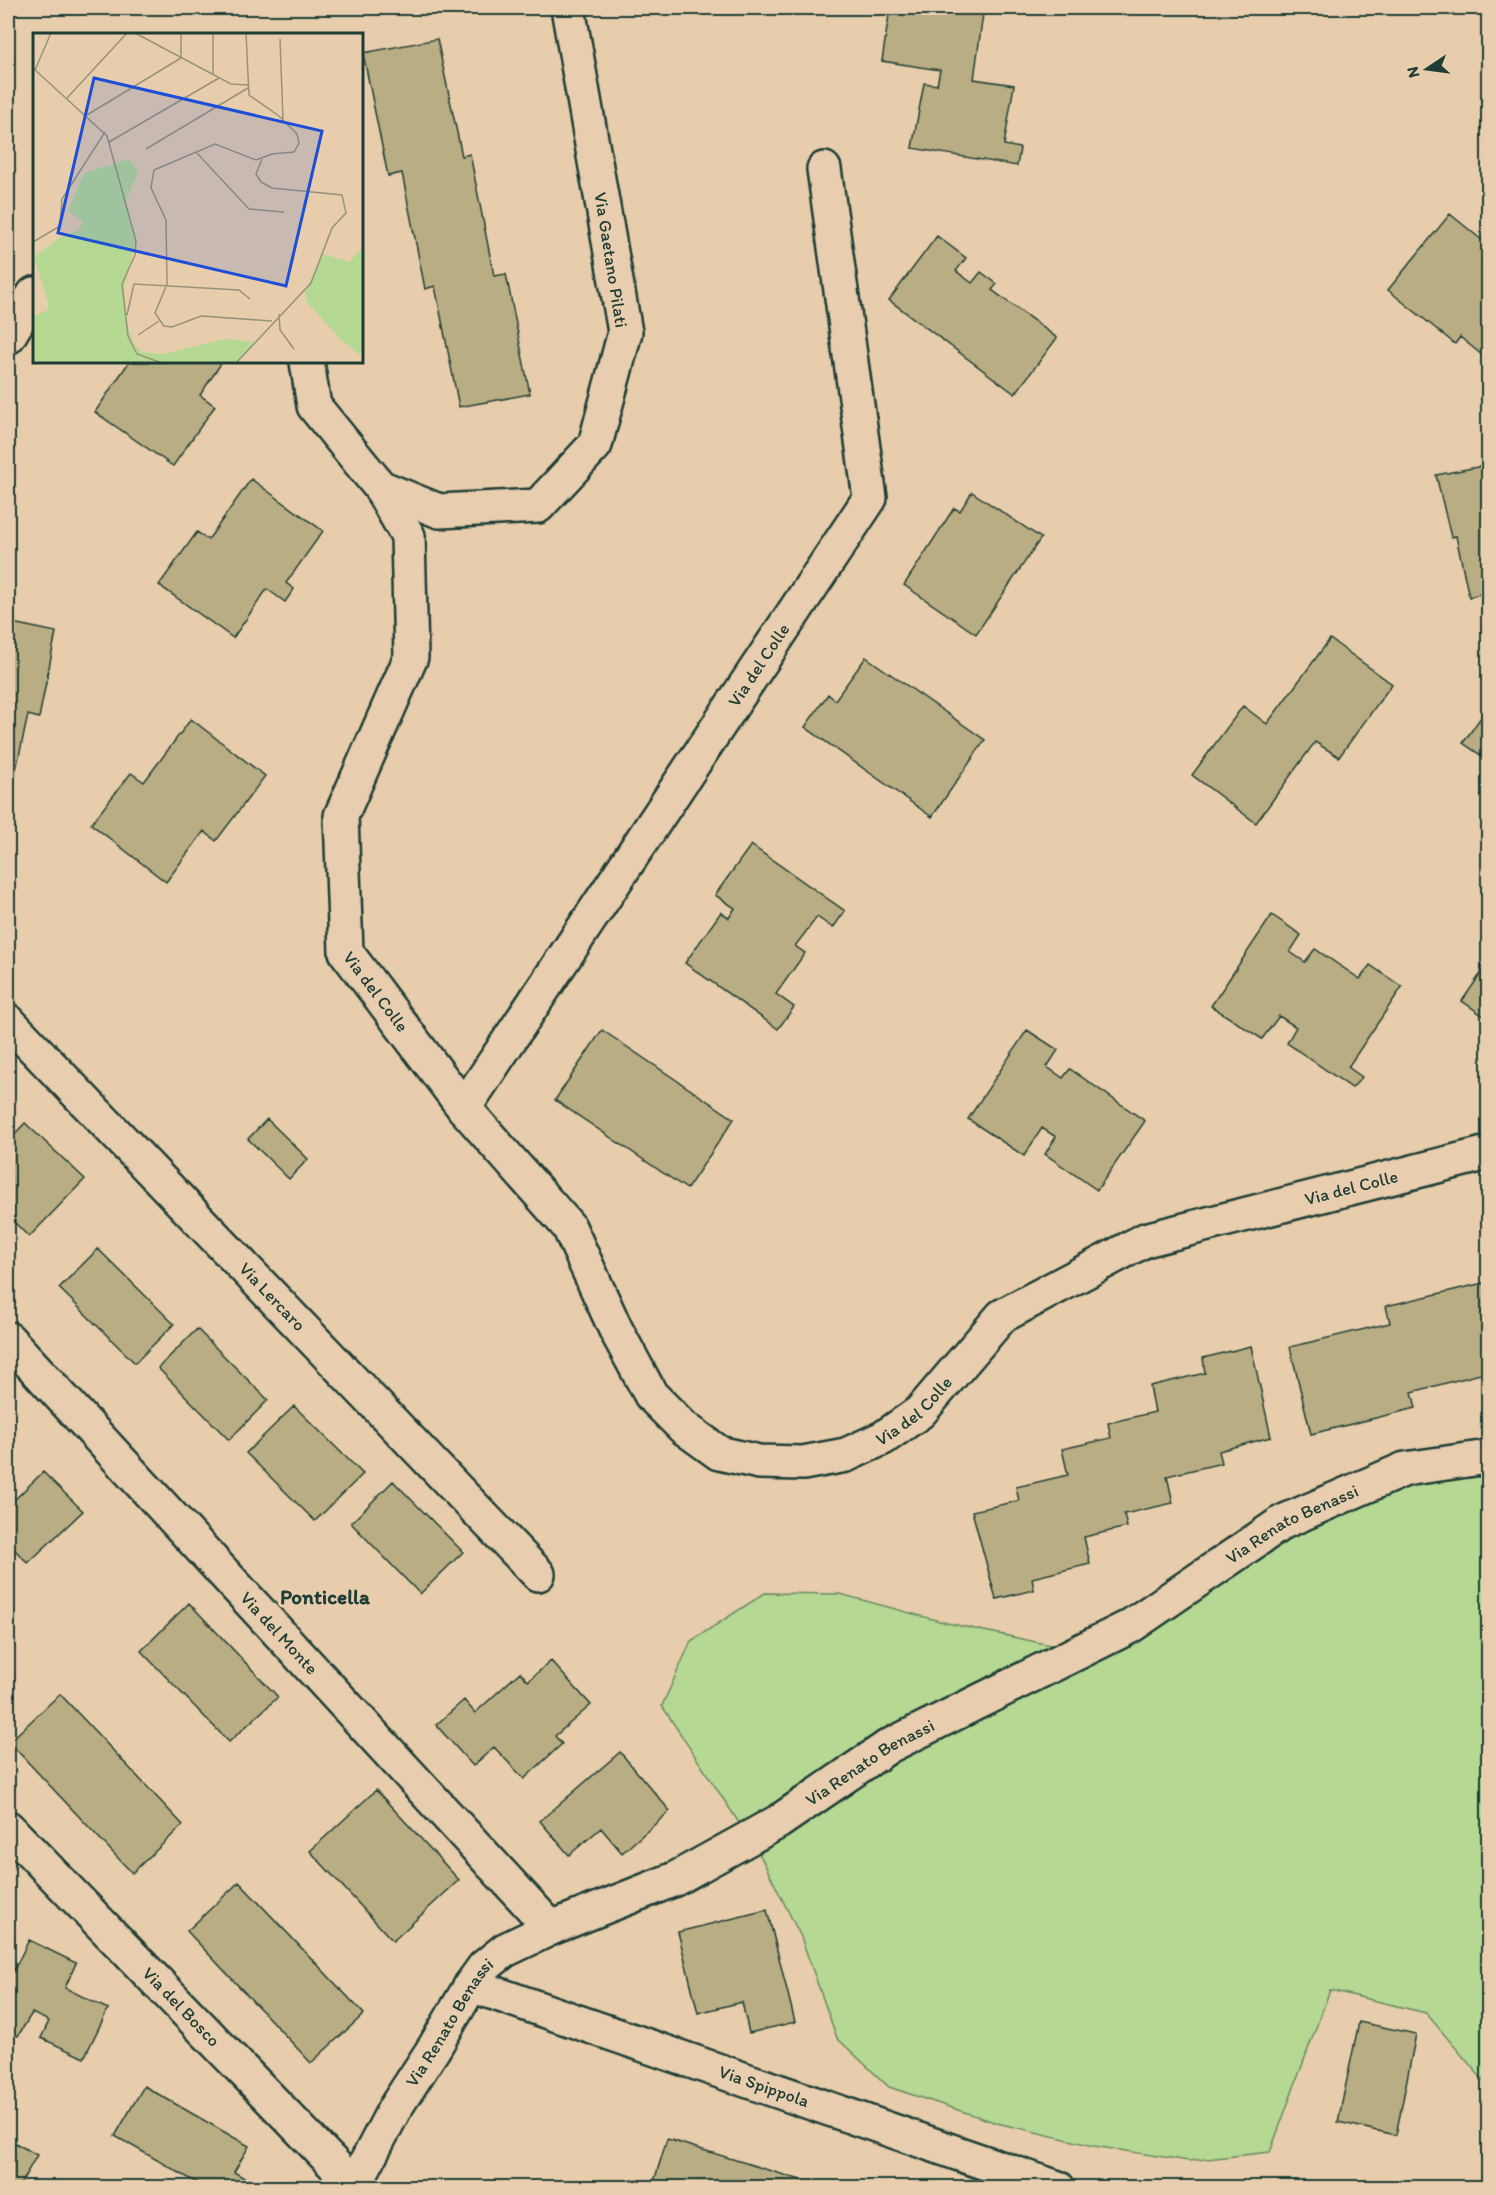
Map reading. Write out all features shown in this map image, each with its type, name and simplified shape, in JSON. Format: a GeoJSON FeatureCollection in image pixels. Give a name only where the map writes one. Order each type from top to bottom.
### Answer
{"type":"FeatureCollection","features":[{"type":"Feature","properties":{"kind":"street","name":"Via Gaetano Pilati"},"geometry":{"type":"LineString","coordinates":[[380,487],[439,511],[538,506],[595,445],[625,332],[568,8]]}},
{"type":"Feature","properties":{"kind":"street","name":"Via del Colle"},"geometry":{"type":"LineString","coordinates":[[464,1108],[870,498],[824,169]]}},
{"type":"Feature","properties":{"kind":"street"},"geometry":{"type":"LineString","coordinates":[[8,337],[33,296]]}},
{"type":"Feature","properties":{"kind":"street","name":"Via del Colle"},"geometry":{"type":"LineString","coordinates":[[307,363],[314,406],[380,487],[408,536],[411,657],[341,816],[346,952],[464,1108],[569,1227],[616,1330],[651,1395],[683,1427],[718,1453],[759,1462],[803,1462],[846,1455],[884,1438],[920,1412],[1002,1316],[1144,1240],[1488,1153]]}},
{"type":"Feature","properties":{"kind":"street","name":"Via Lercaro"},"geometry":{"type":"LineString","coordinates":[[8,1021],[538,1574]]}},
{"type":"Feature","properties":{"kind":"street","name":"Via del Monte"},"geometry":{"type":"LineString","coordinates":[[8,1339],[551,1928]]}},
{"type":"Feature","properties":{"kind":"street","name":"Via Renato Benassi"},"geometry":{"type":"LineString","coordinates":[[354,2186],[395,2108],[471,1985],[484,1967],[505,1950],[551,1928],[675,1879],[778,1822],[889,1746],[1129,1627],[1283,1522],[1405,1469],[1488,1457]]}},
{"type":"Feature","properties":{"kind":"street","name":"Via del Bosco"},"geometry":{"type":"LineString","coordinates":[[8,1828],[354,2186]]}},
{"type":"Feature","properties":{"kind":"street","name":"Via Spippola"},"geometry":{"type":"LineString","coordinates":[[471,1985],[1058,2187]]}},
{"type":"Feature","properties":{"kind":"green space"},"geometry":{"type":"Polygon","coordinates":[[[1488,1458],[1488,2086],[1426,2013],[1330,1990],[1270,2152],[1189,2161],[1094,2146],[997,2123],[889,2087],[837,2038],[801,1937],[759,1853],[662,1706],[691,1641],[765,1593],[840,1594],[947,1623],[1069,1649],[1277,1515],[1488,1458]]]}},
{"type":"Feature","properties":{"kind":"building"},"geometry":{"type":"Polygon","coordinates":[[[890,8],[941,8],[983,14],[974,79],[1014,85],[1004,145],[1020,148],[1017,166],[912,148],[924,83],[937,85],[940,70],[882,61],[890,8]]]}},
{"type":"Feature","properties":{"kind":"building"},"geometry":{"type":"Polygon","coordinates":[[[437,39],[462,156],[470,154],[494,276],[506,274],[530,394],[459,407],[435,286],[425,289],[402,173],[388,176],[363,53],[437,39]]]}},
{"type":"Feature","properties":{"kind":"building"},"geometry":{"type":"Polygon","coordinates":[[[1450,214],[1488,245],[1488,256],[1481,265],[1488,272],[1488,360],[1460,337],[1455,344],[1388,290],[1450,214]]]}},
{"type":"Feature","properties":{"kind":"building"},"geometry":{"type":"Polygon","coordinates":[[[937,236],[966,258],[956,271],[972,283],[981,272],[997,284],[992,290],[1057,338],[1015,394],[889,300],[937,236]]]}},
{"type":"Feature","properties":{"kind":"building"},"geometry":{"type":"Polygon","coordinates":[[[128,363],[221,363],[200,395],[215,406],[173,466],[95,412],[128,363]]]}},
{"type":"Feature","properties":{"kind":"building"},"geometry":{"type":"Polygon","coordinates":[[[1488,465],[1488,592],[1469,597],[1456,536],[1451,537],[1436,475],[1488,465]]]}},
{"type":"Feature","properties":{"kind":"building"},"geometry":{"type":"Polygon","coordinates":[[[251,479],[323,531],[286,583],[294,589],[285,602],[267,589],[233,638],[159,585],[197,532],[208,540],[251,479]]]}},
{"type":"Feature","properties":{"kind":"building"},"geometry":{"type":"Polygon","coordinates":[[[972,492],[1041,538],[976,634],[904,585],[954,508],[960,511],[972,492]]]}},
{"type":"Feature","properties":{"kind":"building"},"geometry":{"type":"Polygon","coordinates":[[[8,622],[56,632],[39,718],[28,715],[10,797],[8,797],[8,622]]]}},
{"type":"Feature","properties":{"kind":"building"},"geometry":{"type":"Polygon","coordinates":[[[1330,639],[1392,684],[1339,757],[1315,742],[1256,823],[1192,775],[1243,706],[1267,724],[1330,639]]]}},
{"type":"Feature","properties":{"kind":"building"},"geometry":{"type":"Polygon","coordinates":[[[866,657],[985,740],[932,817],[805,727],[828,694],[835,700],[866,657]]]}},
{"type":"Feature","properties":{"kind":"building"},"geometry":{"type":"Polygon","coordinates":[[[1488,707],[1488,760],[1463,743],[1488,707]]]}},
{"type":"Feature","properties":{"kind":"building"},"geometry":{"type":"Polygon","coordinates":[[[191,719],[265,776],[216,841],[204,831],[166,882],[91,824],[131,773],[144,782],[191,719]]]}},
{"type":"Feature","properties":{"kind":"building"},"geometry":{"type":"Polygon","coordinates":[[[751,845],[845,911],[833,928],[817,917],[795,946],[805,953],[776,994],[794,1007],[778,1029],[685,963],[721,912],[729,918],[735,908],[715,895],[751,845]]]}},
{"type":"Feature","properties":{"kind":"building"},"geometry":{"type":"Polygon","coordinates":[[[1272,915],[1301,935],[1290,952],[1305,962],[1315,949],[1360,979],[1370,965],[1402,987],[1348,1067],[1362,1077],[1352,1088],[1287,1043],[1296,1027],[1279,1016],[1262,1039],[1211,1006],[1272,915]]]}},
{"type":"Feature","properties":{"kind":"building"},"geometry":{"type":"Polygon","coordinates":[[[1488,963],[1488,1019],[1462,1001],[1488,963]]]}},
{"type":"Feature","properties":{"kind":"building"},"geometry":{"type":"Polygon","coordinates":[[[602,1030],[734,1119],[687,1189],[555,1100],[602,1030]]]}},
{"type":"Feature","properties":{"kind":"building"},"geometry":{"type":"Polygon","coordinates":[[[1027,1030],[1058,1050],[1047,1067],[1063,1078],[1070,1069],[1145,1121],[1097,1190],[1045,1154],[1056,1137],[1042,1128],[1024,1156],[968,1119],[1027,1030]]]}},
{"type":"Feature","properties":{"kind":"building"},"geometry":{"type":"Polygon","coordinates":[[[267,1119],[308,1159],[289,1179],[248,1139],[267,1119]]]}},
{"type":"Feature","properties":{"kind":"building"},"geometry":{"type":"Polygon","coordinates":[[[25,1123],[85,1179],[29,1237],[8,1216],[8,1141],[25,1123]]]}},
{"type":"Feature","properties":{"kind":"building"},"geometry":{"type":"Polygon","coordinates":[[[98,1249],[174,1324],[135,1363],[59,1288],[98,1249]]]}},
{"type":"Feature","properties":{"kind":"building"},"geometry":{"type":"Polygon","coordinates":[[[1488,1282],[1488,1372],[1412,1392],[1416,1408],[1311,1434],[1290,1347],[1390,1323],[1386,1306],[1488,1282]]]}},
{"type":"Feature","properties":{"kind":"building"},"geometry":{"type":"Polygon","coordinates":[[[197,1329],[268,1400],[229,1440],[158,1368],[197,1329]]]}},
{"type":"Feature","properties":{"kind":"building"},"geometry":{"type":"Polygon","coordinates":[[[1251,1346],[1271,1437],[1219,1451],[1222,1463],[1167,1476],[1173,1503],[1124,1514],[1127,1527],[1084,1537],[1090,1564],[1032,1578],[1034,1590],[996,1599],[972,1511],[1019,1501],[1016,1487],[1068,1475],[1062,1449],[1111,1438],[1108,1423],[1155,1412],[1150,1386],[1205,1373],[1203,1358],[1251,1346]]]}},
{"type":"Feature","properties":{"kind":"building"},"geometry":{"type":"Polygon","coordinates":[[[294,1406],[363,1474],[315,1521],[246,1453],[294,1406]]]}},
{"type":"Feature","properties":{"kind":"building"},"geometry":{"type":"Polygon","coordinates":[[[43,1472],[83,1511],[28,1563],[8,1543],[8,1506],[43,1472]]]}},
{"type":"Feature","properties":{"kind":"building"},"geometry":{"type":"Polygon","coordinates":[[[393,1481],[463,1552],[420,1594],[351,1523],[393,1481]]]}},
{"type":"Feature","properties":{"kind":"building"},"geometry":{"type":"Polygon","coordinates":[[[189,1603],[278,1697],[229,1742],[141,1651],[189,1603]]]}},
{"type":"Feature","properties":{"kind":"building"},"geometry":{"type":"Polygon","coordinates":[[[551,1661],[591,1705],[555,1736],[562,1744],[524,1779],[494,1747],[473,1766],[436,1725],[464,1700],[475,1713],[520,1672],[528,1681],[551,1661]]]}},
{"type":"Feature","properties":{"kind":"building"},"geometry":{"type":"Polygon","coordinates":[[[60,1694],[183,1825],[132,1873],[9,1742],[60,1694]]]}},
{"type":"Feature","properties":{"kind":"building"},"geometry":{"type":"Polygon","coordinates":[[[620,1752],[670,1811],[622,1853],[601,1828],[569,1855],[540,1821],[620,1752]]]}},
{"type":"Feature","properties":{"kind":"building"},"geometry":{"type":"Polygon","coordinates":[[[376,1790],[459,1880],[393,1941],[310,1851],[376,1790]]]}},
{"type":"Feature","properties":{"kind":"building"},"geometry":{"type":"Polygon","coordinates":[[[239,1882],[364,2014],[311,2063],[187,1931],[239,1882]]]}},
{"type":"Feature","properties":{"kind":"building"},"geometry":{"type":"Polygon","coordinates":[[[767,1910],[795,2022],[749,2033],[742,2002],[698,2013],[678,1932],[767,1910]]]}},
{"type":"Feature","properties":{"kind":"building"},"geometry":{"type":"Polygon","coordinates":[[[29,1940],[76,1963],[65,1988],[108,2009],[84,2058],[41,2038],[49,2021],[32,2013],[18,2036],[8,2031],[8,1972],[12,1974],[29,1940]]]}},
{"type":"Feature","properties":{"kind":"building"},"geometry":{"type":"Polygon","coordinates":[[[1359,2022],[1416,2034],[1396,2135],[1338,2122],[1359,2022]]]}},
{"type":"Feature","properties":{"kind":"building"},"geometry":{"type":"Polygon","coordinates":[[[144,2086],[249,2146],[234,2172],[261,2188],[206,2188],[115,2136],[144,2086]]]}},
{"type":"Feature","properties":{"kind":"building"},"geometry":{"type":"Polygon","coordinates":[[[8,2139],[37,2155],[18,2188],[8,2188],[8,2139]]]}},
{"type":"Feature","properties":{"kind":"building"},"geometry":{"type":"Polygon","coordinates":[[[667,2139],[814,2184],[813,2188],[652,2188],[667,2139]]]}},
{"type":"Feature","properties":{"kind":"district","name":"Ponticella"},"geometry":{"type":"Point","coordinates":[325,1596]}}]}
